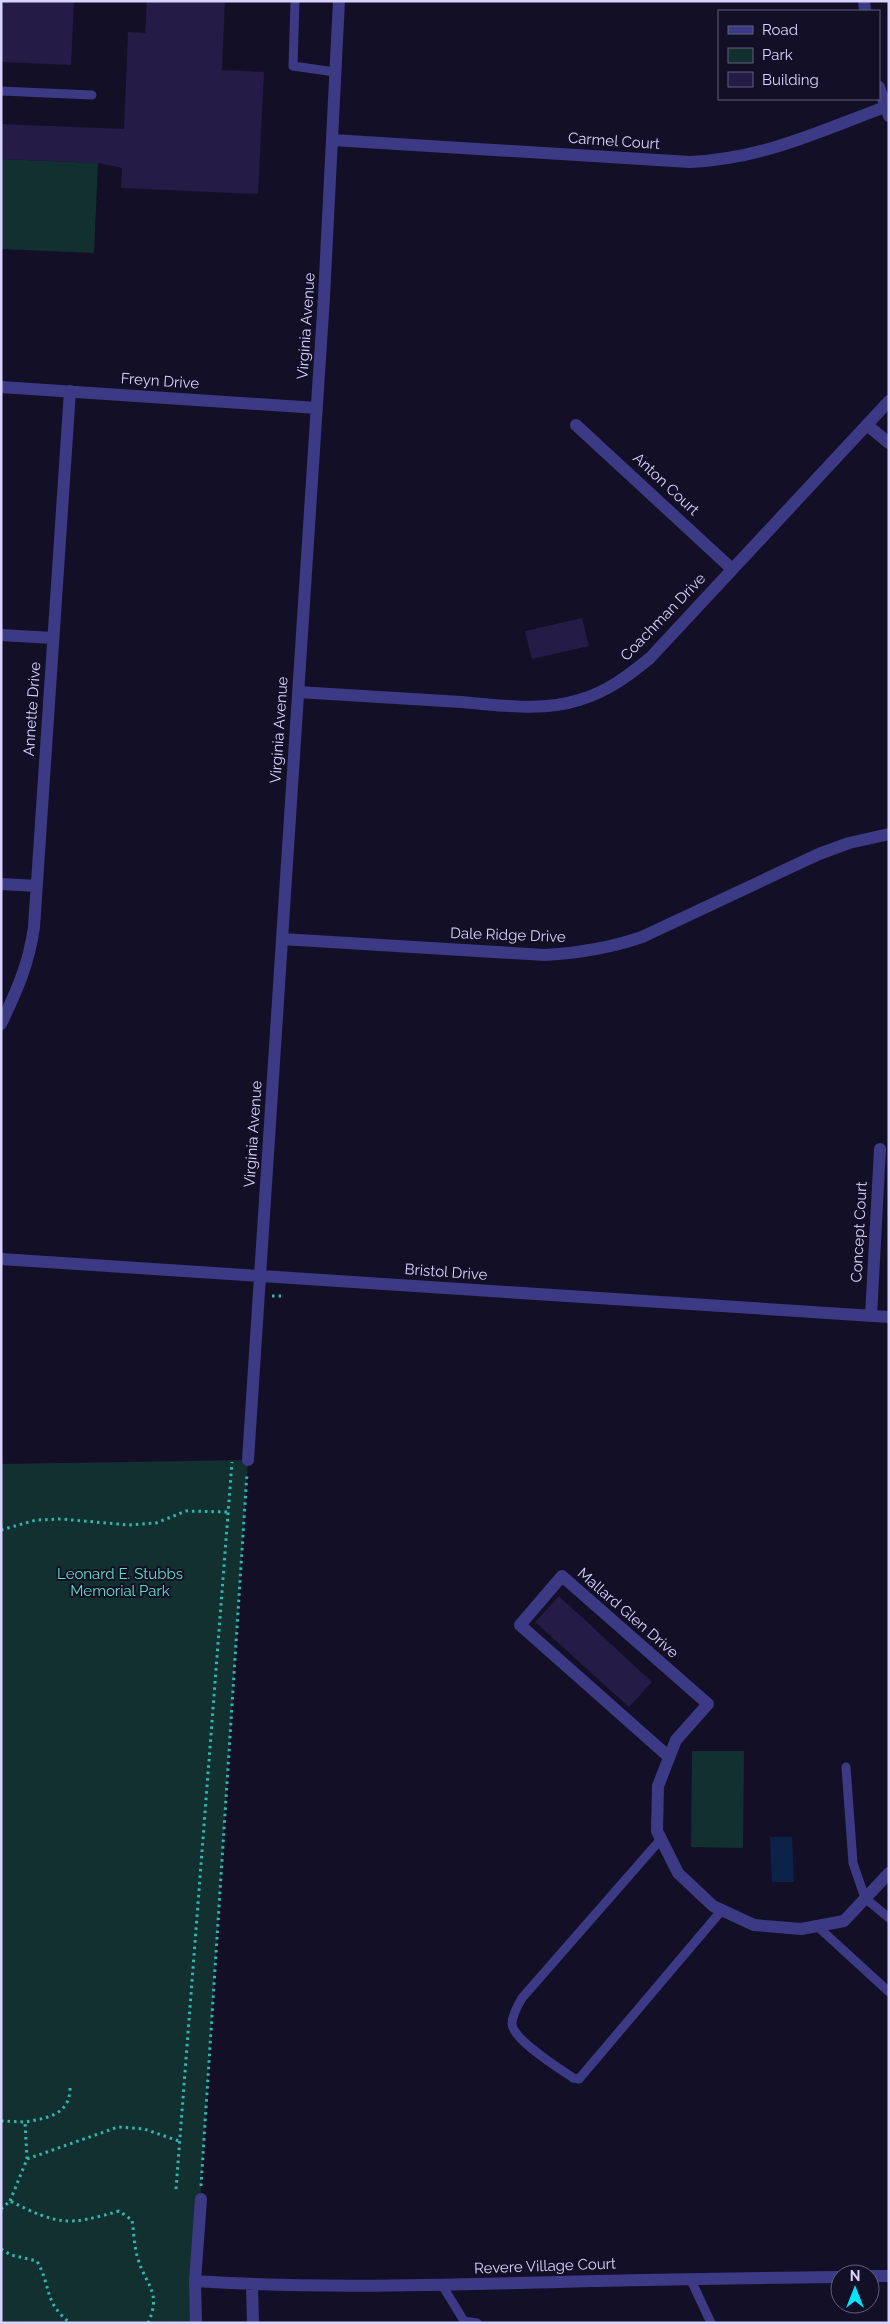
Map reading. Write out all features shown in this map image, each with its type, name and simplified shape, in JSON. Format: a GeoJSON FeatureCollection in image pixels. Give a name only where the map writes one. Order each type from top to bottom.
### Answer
{"type":"FeatureCollection","features":[{"type":"Feature","properties":{"kind":"street","name":"Virginia Avenue"},"geometry":{"type":"LineString","coordinates":[[248,1460],[317,408],[339,1]]}},
{"type":"Feature","properties":{"kind":"street"},"geometry":{"type":"LineString","coordinates":[[880,90],[887,112]]}},
{"type":"Feature","properties":{"kind":"street","name":"Carmel Court"},"geometry":{"type":"LineString","coordinates":[[332,140],[690,162],[719,161],[783,146],[887,112]]}},
{"type":"Feature","properties":{"kind":"street","name":"Freyn Drive"},"geometry":{"type":"LineString","coordinates":[[1,387],[317,408]]}},
{"type":"Feature","properties":{"kind":"street","name":"Annette Drive"},"geometry":{"type":"LineString","coordinates":[[1,1024],[24,974],[31,950],[37,886],[70,392]]}},
{"type":"Feature","properties":{"kind":"street","name":"Coachman Drive"},"geometry":{"type":"LineString","coordinates":[[298,692],[520,706],[558,705],[604,691],[631,674],[650,658],[889,400]]}},
{"type":"Feature","properties":{"kind":"street","name":"Anton Court"},"geometry":{"type":"LineString","coordinates":[[576,425],[732,569]]}},
{"type":"Feature","properties":{"kind":"street"},"geometry":{"type":"LineString","coordinates":[[866,425],[889,443]]}},
{"type":"Feature","properties":{"kind":"street"},"geometry":{"type":"LineString","coordinates":[[1,635],[53,638]]}},
{"type":"Feature","properties":{"kind":"street","name":"Dale Ridge Drive"},"geometry":{"type":"LineString","coordinates":[[282,939],[545,955],[580,953],[618,946],[642,938],[819,854],[849,843],[889,834]]}},
{"type":"Feature","properties":{"kind":"street"},"geometry":{"type":"LineString","coordinates":[[1,884],[37,886]]}},
{"type":"Feature","properties":{"kind":"street","name":"Concept Court"},"geometry":{"type":"LineString","coordinates":[[871,1316],[880,1149]]}},
{"type":"Feature","properties":{"kind":"street","name":"Bristol Drive"},"geometry":{"type":"LineString","coordinates":[[1,1259],[889,1317]]}},
{"type":"Feature","properties":{"kind":"street","name":"Mallard Glen Drive"},"geometry":{"type":"LineString","coordinates":[[669,1757],[520,1625],[562,1576],[708,1704],[676,1740],[669,1757],[658,1786],[657,1831],[678,1873],[713,1906],[754,1925],[801,1929],[844,1921],[889,1873]]}},
{"type":"Feature","properties":{"kind":"street"},"geometry":{"type":"LineString","coordinates":[[196,2323],[195,2281],[201,2199]]}},
{"type":"Feature","properties":{"kind":"street","name":"Revere Village Court"},"geometry":{"type":"LineString","coordinates":[[195,2281],[252,2285],[442,2285],[690,2278],[830,2277]]}},
{"type":"Feature","properties":{"kind":"street"},"geometry":{"type":"LineString","coordinates":[[252,2285],[253,2323]]}},
{"type":"Feature","properties":{"kind":"lane"},"geometry":{"type":"LineString","coordinates":[[294,1],[293,66],[335,72]]}},
{"type":"Feature","properties":{"kind":"lane"},"geometry":{"type":"LineString","coordinates":[[1,91],[92,95]]}},
{"type":"Feature","properties":{"kind":"lane"},"geometry":{"type":"LineString","coordinates":[[846,1767],[853,1863],[865,1898],[889,1918]]}},
{"type":"Feature","properties":{"kind":"lane"},"geometry":{"type":"LineString","coordinates":[[661,1839],[522,1998],[513,2017],[514,2030],[531,2048],[573,2078],[579,2079],[722,1910]]}},
{"type":"Feature","properties":{"kind":"lane"},"geometry":{"type":"LineString","coordinates":[[816,1926],[889,1992]]}},
{"type":"Feature","properties":{"kind":"lane"},"geometry":{"type":"LineString","coordinates":[[690,2278],[711,2323]]}},
{"type":"Feature","properties":{"kind":"lane"},"geometry":{"type":"LineString","coordinates":[[442,2285],[464,2322],[476,2323]]}},
{"type":"Feature","properties":{"kind":"path"},"geometry":{"type":"LineString","coordinates":[[259,1295],[284,1296]]}},
{"type":"Feature","properties":{"kind":"path"},"geometry":{"type":"LineString","coordinates":[[176,2189],[232,1460]]}},
{"type":"Feature","properties":{"kind":"path"},"geometry":{"type":"LineString","coordinates":[[201,2199],[248,1460]]}},
{"type":"Feature","properties":{"kind":"path"},"geometry":{"type":"LineString","coordinates":[[1,1530],[36,1520],[61,1519],[129,1525],[156,1523],[186,1510],[228,1512]]}},
{"type":"Feature","properties":{"kind":"path"},"geometry":{"type":"LineString","coordinates":[[1,2121],[25,2122],[54,2116],[63,2108],[68,2099],[70,2086]]}},
{"type":"Feature","properties":{"kind":"path"},"geometry":{"type":"LineString","coordinates":[[1,2209],[10,2201],[27,2159],[25,2122]]}},
{"type":"Feature","properties":{"kind":"path"},"geometry":{"type":"LineString","coordinates":[[27,2159],[118,2127],[144,2129],[179,2141]]}},
{"type":"Feature","properties":{"kind":"path"},"geometry":{"type":"LineString","coordinates":[[10,2201],[38,2215],[68,2222],[84,2221],[119,2211],[132,2220],[138,2259],[154,2296],[152,2314],[148,2323]]}},
{"type":"Feature","properties":{"kind":"path"},"geometry":{"type":"LineString","coordinates":[[1,2249],[11,2255],[37,2261],[47,2283],[50,2301],[60,2315],[70,2323]]}},
{"type":"Feature","properties":{"kind":"green space"},"geometry":{"type":"Polygon","coordinates":[[[1,159],[98,163],[94,253],[1,249],[1,159]]]}},
{"type":"Feature","properties":{"kind":"green space","name":"Leonard E. Stubbs Memorial Park"},"geometry":{"type":"Polygon","coordinates":[[[248,1460],[195,2281],[196,2323],[1,2323],[1,1464],[248,1460]]]}},
{"type":"Feature","properties":{"kind":"green space"},"geometry":{"type":"Polygon","coordinates":[[[692,1751],[744,1751],[743,1848],[691,1847],[692,1751]]]}},
{"type":"Feature","properties":{"kind":"water"},"geometry":{"type":"Polygon","coordinates":[[[770,1837],[792,1837],[794,1882],[772,1882],[770,1837]]]}},
{"type":"Feature","properties":{"kind":"building"},"geometry":{"type":"Polygon","coordinates":[[[1,1],[74,1],[71,65],[1,62],[1,1]]]}},
{"type":"Feature","properties":{"kind":"building"},"geometry":{"type":"Polygon","coordinates":[[[147,1],[225,1],[222,70],[264,72],[258,194],[121,188],[122,168],[98,163],[1,159],[1,124],[124,129],[128,32],[145,33],[147,1]]]}},
{"type":"Feature","properties":{"kind":"building"},"geometry":{"type":"Polygon","coordinates":[[[582,618],[589,646],[532,659],[525,631],[582,618]]]}},
{"type":"Feature","properties":{"kind":"building"},"geometry":{"type":"Polygon","coordinates":[[[559,1596],[652,1682],[629,1707],[535,1622],[559,1596]]]}}]}
